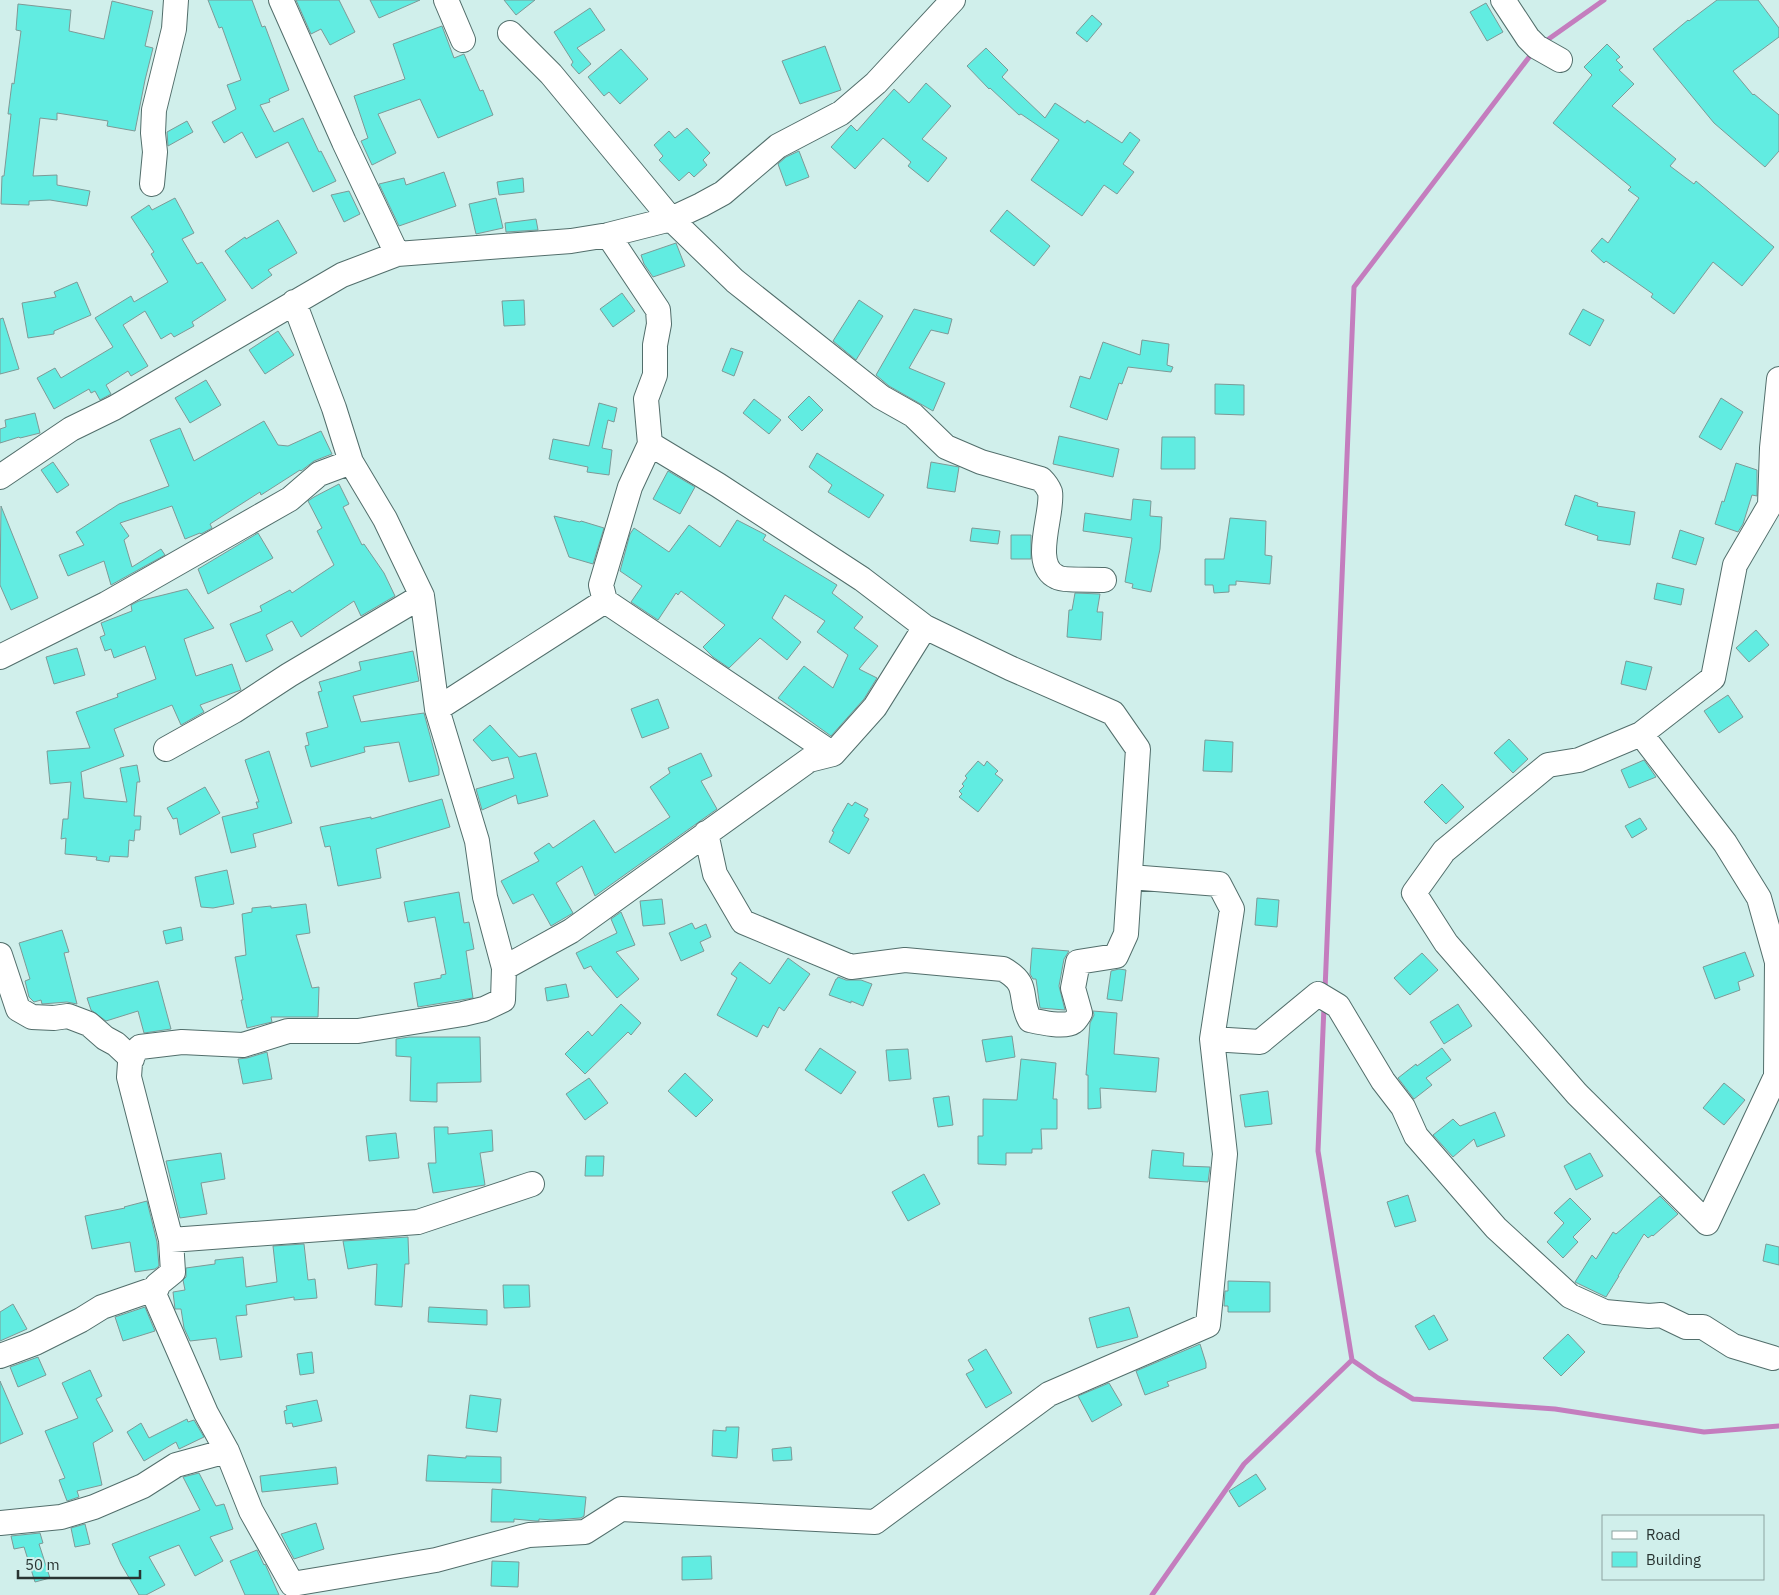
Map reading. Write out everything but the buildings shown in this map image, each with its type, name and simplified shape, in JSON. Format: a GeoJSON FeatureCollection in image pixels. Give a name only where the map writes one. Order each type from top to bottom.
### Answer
{"type":"FeatureCollection","features":[{"type":"Feature","properties":{"kind":"street"},"geometry":{"type":"LineString","coordinates":[[152,184],[155,152],[153,133],[154,110],[174,29],[176,0]]}},
{"type":"Feature","properties":{"kind":"street"},"geometry":{"type":"LineString","coordinates":[[281,0],[344,142],[397,254]]}},
{"type":"Feature","properties":{"kind":"street"},"geometry":{"type":"LineString","coordinates":[[446,0],[463,40]]}},
{"type":"Feature","properties":{"kind":"street"},"geometry":{"type":"LineString","coordinates":[[0,477],[71,429],[114,408],[342,275],[397,254],[571,241],[608,235],[671,219],[701,205],[723,193],[778,146],[841,113],[876,84],[953,0]]}},
{"type":"Feature","properties":{"kind":"street"},"geometry":{"type":"LineString","coordinates":[[1503,0],[1528,38],[1537,47],[1560,60]]}},
{"type":"Feature","properties":{"kind":"street"},"geometry":{"type":"LineString","coordinates":[[510,33],[551,74],[671,219],[735,281],[881,397],[913,414],[946,447],[981,462],[1041,480],[1046,485],[1050,494],[1044,537],[1045,562],[1049,572],[1058,578],[1104,580]]}},
{"type":"Feature","properties":{"kind":"street"},"geometry":{"type":"LineString","coordinates":[[608,235],[658,310],[659,324],[655,345],[655,375],[646,400],[650,444],[630,487],[601,585],[605,601],[833,754]]}},
{"type":"Feature","properties":{"kind":"street"},"geometry":{"type":"LineString","coordinates":[[294,302],[334,408],[350,462],[385,519],[422,596],[436,709],[477,841],[485,897],[504,968],[502,1000],[484,1009],[463,1014],[358,1030],[288,1030],[243,1045],[182,1042],[153,1045],[140,1047],[134,1053],[129,1077],[171,1240],[173,1258],[173,1272],[156,1286],[154,1294],[206,1412],[227,1452],[251,1511],[293,1590],[436,1560],[529,1535],[585,1532],[622,1509],[875,1522],[1049,1394],[1208,1325],[1225,1154],[1212,1039],[1232,909],[1219,884],[1130,877]]}},
{"type":"Feature","properties":{"kind":"street"},"geometry":{"type":"LineString","coordinates":[[1642,734],[1725,843],[1759,898],[1778,962],[1776,1076],[1707,1223],[1577,1094],[1446,943],[1414,893],[1444,851],[1548,766],[1580,760],[1642,734],[1713,678],[1735,565],[1770,505],[1772,448],[1779,379]]}},
{"type":"Feature","properties":{"kind":"street"},"geometry":{"type":"LineString","coordinates":[[650,444],[718,485],[862,580],[925,627],[1010,668],[1113,713],[1138,749],[1126,934],[1116,956],[1078,962],[1072,988],[1080,1013],[1075,1021],[1070,1024],[1044,1024],[1030,1020],[1026,1013],[1022,985],[1013,975],[1003,969],[905,960],[851,967],[743,922],[715,874],[706,833]]}},
{"type":"Feature","properties":{"kind":"street"},"geometry":{"type":"LineString","coordinates":[[0,657],[106,604],[290,499],[314,477],[350,462]]}},
{"type":"Feature","properties":{"kind":"street"},"geometry":{"type":"LineString","coordinates":[[166,749],[234,711],[289,675],[422,596]]}},
{"type":"Feature","properties":{"kind":"street"},"geometry":{"type":"LineString","coordinates":[[436,709],[605,601]]}},
{"type":"Feature","properties":{"kind":"street"},"geometry":{"type":"LineString","coordinates":[[504,968],[571,931],[809,760],[833,754],[875,707],[925,627]]}},
{"type":"Feature","properties":{"kind":"street"},"geometry":{"type":"LineString","coordinates":[[0,955],[18,1009],[32,1017],[54,1018],[68,1016],[89,1024],[105,1038],[116,1044],[132,1059]]}},
{"type":"Feature","properties":{"kind":"street"},"geometry":{"type":"LineString","coordinates":[[1212,1039],[1260,1042],[1318,994],[1338,1006],[1383,1081],[1403,1107],[1416,1136],[1496,1228],[1570,1296],[1605,1312],[1649,1316],[1661,1315],[1686,1327],[1703,1327],[1732,1346],[1773,1358]]}},
{"type":"Feature","properties":{"kind":"street"},"geometry":{"type":"LineString","coordinates":[[171,1240],[418,1222],[532,1184]]}},
{"type":"Feature","properties":{"kind":"street"},"geometry":{"type":"LineString","coordinates":[[0,1356],[35,1343],[81,1320],[102,1307],[157,1288]]}},
{"type":"Feature","properties":{"kind":"street"},"geometry":{"type":"LineString","coordinates":[[0,1523],[60,1517],[94,1507],[143,1486],[176,1465],[227,1452]]}},
{"type":"Feature","properties":{"kind":"waterway"},"geometry":{"type":"LineString","coordinates":[[1543,43],[1604,0]]}},
{"type":"Feature","properties":{"kind":"waterway"},"geometry":{"type":"LineString","coordinates":[[1325,990],[1354,287],[1533,52]]}},
{"type":"Feature","properties":{"kind":"waterway"},"geometry":{"type":"LineString","coordinates":[[1152,1595],[1244,1464],[1352,1360],[1318,1151],[1324,1006]]}},
{"type":"Feature","properties":{"kind":"waterway"},"geometry":{"type":"LineString","coordinates":[[1352,1360],[1413,1399],[1555,1409],[1704,1432],[1779,1426]]}}]}
